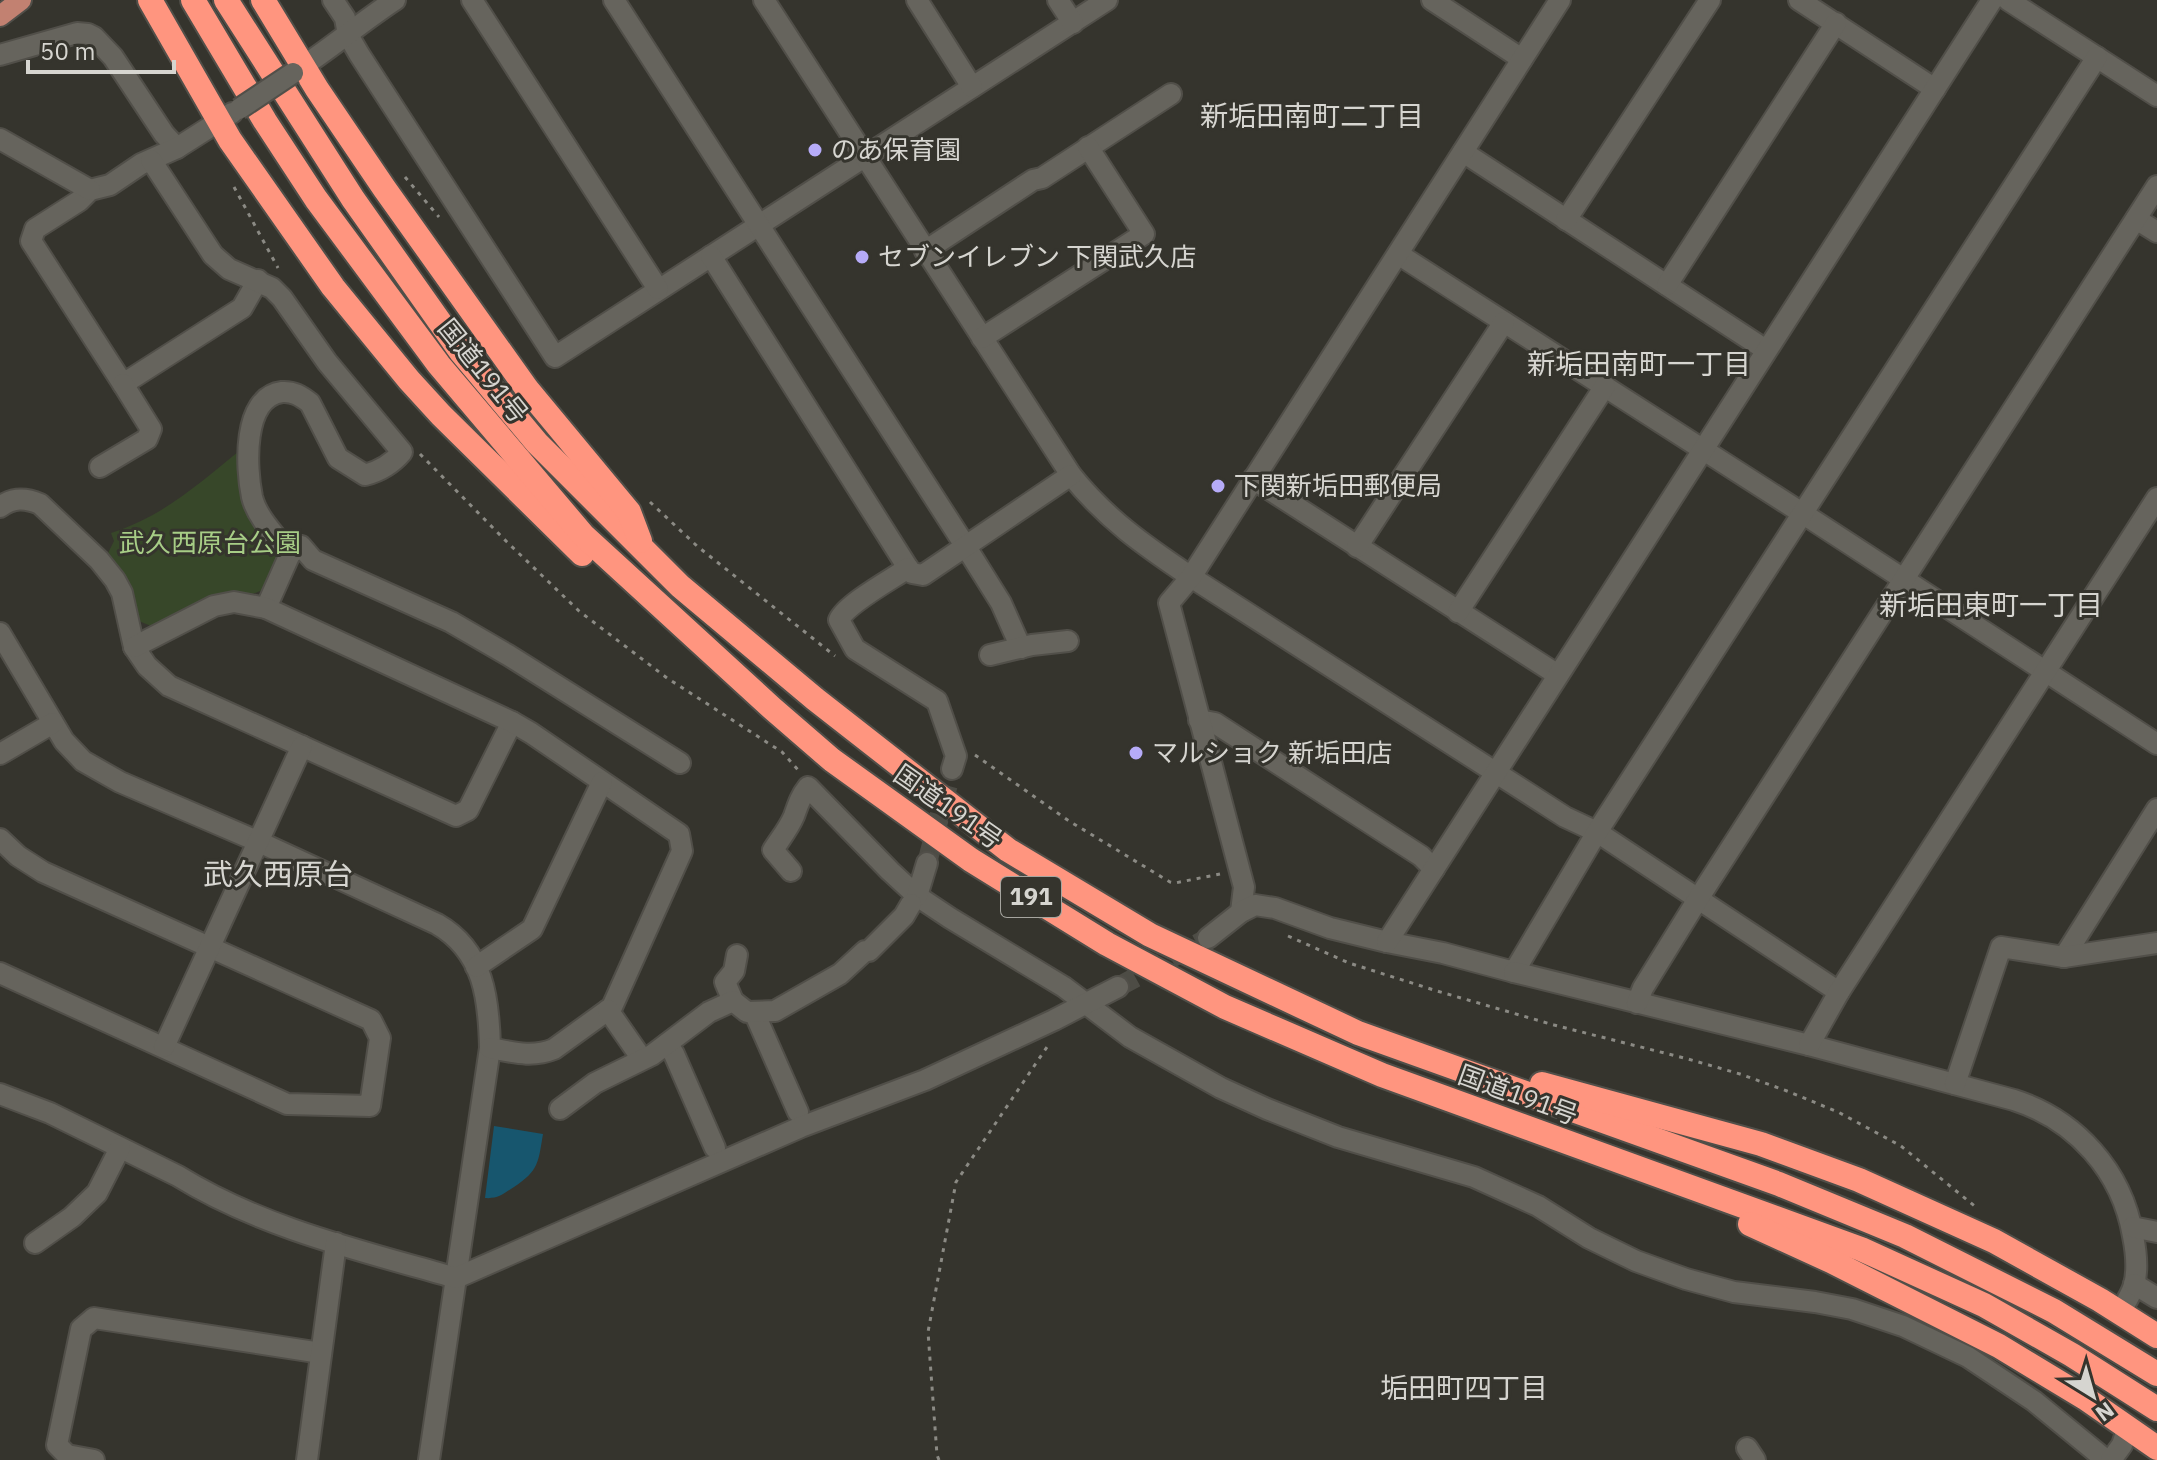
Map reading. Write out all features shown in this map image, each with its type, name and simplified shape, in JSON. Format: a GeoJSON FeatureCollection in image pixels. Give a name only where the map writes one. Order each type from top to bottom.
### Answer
{"type":"FeatureCollection","features":[{"type":"Feature","properties":{"kind":"highway"},"geometry":{"type":"LineString","coordinates":[[150,0],[229,114],[274,204],[333,287],[409,380],[638,607],[773,709]]}},
{"type":"Feature","properties":{"kind":"highway","name":"国道191号"},"geometry":{"type":"LineString","coordinates":[[193,0],[316,199],[439,365],[583,535],[832,760],[971,860],[1107,944],[1225,1007],[1368,1069],[1861,1249],[1984,1305],[2072,1355],[2157,1409]]}},
{"type":"Feature","properties":{"kind":"highway","name":"国道191号"},"geometry":{"type":"LineString","coordinates":[[226,0],[353,199],[461,352],[537,443],[680,586],[815,699],[1008,850],[1150,935],[1358,1033],[1779,1184],[1905,1236],[2054,1311],[2157,1374]]}},
{"type":"Feature","properties":{"kind":"highway"},"geometry":{"type":"LineString","coordinates":[[263,0],[299,70],[527,389],[629,512],[644,550]]}},
{"type":"Feature","properties":{"kind":"highway"},"geometry":{"type":"LineString","coordinates":[[1358,1033],[1761,1144],[1812,1162],[1994,1241],[2157,1336]]}},
{"type":"Feature","properties":{"kind":"highway"},"geometry":{"type":"LineString","coordinates":[[1573,1145],[1831,1261],[1999,1346],[2085,1398],[2157,1448]]}},
{"type":"Feature","properties":{"kind":"main road"},"geometry":{"type":"LineString","coordinates":[[0,16],[21,0]]}},
{"type":"Feature","properties":{"kind":"street"},"geometry":{"type":"LineString","coordinates":[[333,0],[345,18],[348,35],[555,357],[1107,0]]}},
{"type":"Feature","properties":{"kind":"street"},"geometry":{"type":"LineString","coordinates":[[100,467],[147,439],[151,429],[31,241],[35,229],[79,201],[90,190],[110,185],[141,164],[177,148],[299,70],[395,0]]}},
{"type":"Feature","properties":{"kind":"street"},"geometry":{"type":"LineString","coordinates":[[472,0],[658,289]]}},
{"type":"Feature","properties":{"kind":"street"},"geometry":{"type":"LineString","coordinates":[[614,0],[966,547],[1006,612],[1021,648]]}},
{"type":"Feature","properties":{"kind":"street"},"geometry":{"type":"LineString","coordinates":[[764,0],[1071,475],[1114,522],[1191,577],[1565,817],[1597,832],[1839,992]]}},
{"type":"Feature","properties":{"kind":"street"},"geometry":{"type":"LineString","coordinates":[[917,0],[972,87]]}},
{"type":"Feature","properties":{"kind":"street"},"geometry":{"type":"LineString","coordinates":[[1058,0],[1073,23]]}},
{"type":"Feature","properties":{"kind":"street"},"geometry":{"type":"LineString","coordinates":[[1432,0],[1522,59]]}},
{"type":"Feature","properties":{"kind":"street"},"geometry":{"type":"LineString","coordinates":[[1241,912],[1244,887],[1169,603],[1191,577],[1560,0]]}},
{"type":"Feature","properties":{"kind":"street"},"geometry":{"type":"LineString","coordinates":[[1566,220],[1710,0]]}},
{"type":"Feature","properties":{"kind":"street"},"geometry":{"type":"LineString","coordinates":[[1799,0],[1935,89]]}},
{"type":"Feature","properties":{"kind":"street"},"geometry":{"type":"LineString","coordinates":[[1387,942],[1992,0]]}},
{"type":"Feature","properties":{"kind":"street"},"geometry":{"type":"LineString","coordinates":[[2008,0],[2157,96]]}},
{"type":"Feature","properties":{"kind":"street"},"geometry":{"type":"LineString","coordinates":[[1667,285],[1836,23]]}},
{"type":"Feature","properties":{"kind":"street"},"geometry":{"type":"LineString","coordinates":[[0,55],[77,33],[94,37],[113,57],[164,134],[177,148]]}},
{"type":"Feature","properties":{"kind":"street"},"geometry":{"type":"LineString","coordinates":[[1514,972],[1597,832],[2097,57]]}},
{"type":"Feature","properties":{"kind":"street"},"geometry":{"type":"LineString","coordinates":[[925,251],[1171,94]]}},
{"type":"Feature","properties":{"kind":"street"},"geometry":{"type":"LineString","coordinates":[[0,139],[90,190]]}},
{"type":"Feature","properties":{"kind":"street"},"geometry":{"type":"LineString","coordinates":[[982,338],[1144,234],[1088,147]]}},
{"type":"Feature","properties":{"kind":"street"},"geometry":{"type":"LineString","coordinates":[[1463,152],[1766,350]]}},
{"type":"Feature","properties":{"kind":"street"},"geometry":{"type":"LineString","coordinates":[[151,160],[213,255],[229,269],[258,280],[282,298],[327,362],[402,452],[396,460],[365,475],[338,458],[310,403],[305,399],[291,392],[283,392],[263,400],[249,441],[248,464],[253,499],[290,554]]}},
{"type":"Feature","properties":{"kind":"street"},"geometry":{"type":"LineString","coordinates":[[1637,1003],[1643,988],[1698,899],[2157,186]]}},
{"type":"Feature","properties":{"kind":"street"},"geometry":{"type":"LineString","coordinates":[[2136,219],[2157,232]]}},
{"type":"Feature","properties":{"kind":"street"},"geometry":{"type":"LineString","coordinates":[[1398,254],[2157,744]]}},
{"type":"Feature","properties":{"kind":"street"},"geometry":{"type":"LineString","coordinates":[[711,256],[912,573],[923,575],[1071,475]]}},
{"type":"Feature","properties":{"kind":"street"},"geometry":{"type":"LineString","coordinates":[[123,384],[242,308],[258,280]]}},
{"type":"Feature","properties":{"kind":"street"},"geometry":{"type":"LineString","coordinates":[[1357,547],[1504,322]]}},
{"type":"Feature","properties":{"kind":"street"},"geometry":{"type":"LineString","coordinates":[[1458,612],[1605,386]]}},
{"type":"Feature","properties":{"kind":"street"},"geometry":{"type":"LineString","coordinates":[[1253,479],[1558,675]]}},
{"type":"Feature","properties":{"kind":"street"},"geometry":{"type":"LineString","coordinates":[[1809,1045],[1839,992],[2157,498]]}},
{"type":"Feature","properties":{"kind":"street"},"geometry":{"type":"LineString","coordinates":[[0,507],[17,499],[29,499],[40,504],[99,560],[122,593],[134,647],[147,666],[169,686],[456,816],[468,810],[512,722]]}},
{"type":"Feature","properties":{"kind":"street"},"geometry":{"type":"LineString","coordinates":[[266,608],[290,554],[301,546],[313,560],[451,622],[680,763]]}},
{"type":"Feature","properties":{"kind":"street"},"geometry":{"type":"LineString","coordinates":[[908,568],[854,604],[839,620],[855,649],[937,701],[956,756],[952,769]]}},
{"type":"Feature","properties":{"kind":"street"},"geometry":{"type":"LineString","coordinates":[[134,647],[214,606],[234,602],[266,608],[512,722],[679,834],[682,851],[612,1007],[544,1053],[490,1048]]}},
{"type":"Feature","properties":{"kind":"street"},"geometry":{"type":"LineString","coordinates":[[0,633],[74,753],[106,774],[450,932],[466,949],[476,967],[489,1014],[490,1048],[429,1460]]}},
{"type":"Feature","properties":{"kind":"street"},"geometry":{"type":"LineString","coordinates":[[990,655],[1068,641]]}},
{"type":"Feature","properties":{"kind":"street"},"geometry":{"type":"LineString","coordinates":[[1199,720],[1215,723],[1421,856],[1434,869]]}},
{"type":"Feature","properties":{"kind":"street"},"geometry":{"type":"LineString","coordinates":[[0,754],[53,723]]}},
{"type":"Feature","properties":{"kind":"street"},"geometry":{"type":"LineString","coordinates":[[164,1047],[302,746]]}},
{"type":"Feature","properties":{"kind":"street"},"geometry":{"type":"LineString","coordinates":[[476,967],[532,929],[602,782]]}},
{"type":"Feature","properties":{"kind":"street"},"geometry":{"type":"LineString","coordinates":[[791,871],[773,850],[794,816],[798,800],[808,787],[914,900],[950,918],[1064,987],[1130,1037],[1221,1088],[1338,1137],[1474,1177],[1538,1206],[1589,1238],[1657,1269],[1734,1292],[1852,1309],[1917,1333],[1968,1357],[2034,1401],[2108,1460],[2122,1445],[2128,1427]]}},
{"type":"Feature","properties":{"kind":"street"},"geometry":{"type":"LineString","coordinates":[[2064,957],[2157,809]]}},
{"type":"Feature","properties":{"kind":"street"},"geometry":{"type":"LineString","coordinates":[[0,839],[18,856],[43,872],[371,1020],[380,1038],[370,1106],[287,1104],[0,973]]}},
{"type":"Feature","properties":{"kind":"street"},"geometry":{"type":"LineString","coordinates":[[737,955],[734,971],[725,982],[733,1001],[747,1012],[775,1011],[840,974],[865,951],[869,951],[904,916],[914,900],[927,863]]}},
{"type":"Feature","properties":{"kind":"street"},"geometry":{"type":"LineString","coordinates":[[1208,938],[1255,905],[1275,908],[1330,928],[1443,953],[1809,1045],[2031,1105],[2075,1133],[2096,1153],[2121,1194],[2136,1250],[2134,1284],[2120,1312]]}},
{"type":"Feature","properties":{"kind":"street"},"geometry":{"type":"LineString","coordinates":[[1955,1084],[2001,947],[2064,957],[2157,943]]}},
{"type":"Feature","properties":{"kind":"street"},"geometry":{"type":"LineString","coordinates":[[0,1094],[50,1113],[267,1219],[456,1278],[801,1127],[925,1080],[1118,987]]}},
{"type":"Feature","properties":{"kind":"street"},"geometry":{"type":"LineString","coordinates":[[560,1109],[595,1083],[642,1059],[670,1049],[709,1012],[733,1001]]}},
{"type":"Feature","properties":{"kind":"street"},"geometry":{"type":"LineString","coordinates":[[608,1010],[642,1059]]}},
{"type":"Feature","properties":{"kind":"street"},"geometry":{"type":"LineString","coordinates":[[754,1012],[798,1112]]}},
{"type":"Feature","properties":{"kind":"street"},"geometry":{"type":"LineString","coordinates":[[670,1049],[715,1148]]}},
{"type":"Feature","properties":{"kind":"street"},"geometry":{"type":"LineString","coordinates":[[35,1243],[72,1217],[97,1193],[120,1148]]}},
{"type":"Feature","properties":{"kind":"street"},"geometry":{"type":"LineString","coordinates":[[2132,1227],[2157,1232]]}},
{"type":"Feature","properties":{"kind":"street"},"geometry":{"type":"LineString","coordinates":[[307,1460],[336,1243]]}},
{"type":"Feature","properties":{"kind":"street"},"geometry":{"type":"LineString","coordinates":[[2134,1284],[2157,1298]]}},
{"type":"Feature","properties":{"kind":"street"},"geometry":{"type":"LineString","coordinates":[[94,1460],[67,1455],[57,1445],[81,1329],[94,1318],[321,1353]]}},
{"type":"Feature","properties":{"kind":"street"},"geometry":{"type":"LineString","coordinates":[[2152,1460],[2157,1454]]}},
{"type":"Feature","properties":{"kind":"path"},"geometry":{"type":"LineString","coordinates":[[405,177],[445,224]]}},
{"type":"Feature","properties":{"kind":"path"},"geometry":{"type":"LineString","coordinates":[[232,183],[277,267]]}},
{"type":"Feature","properties":{"kind":"path"},"geometry":{"type":"LineString","coordinates":[[417,451],[579,611],[667,678],[782,752],[803,775]]}},
{"type":"Feature","properties":{"kind":"path"},"geometry":{"type":"LineString","coordinates":[[641,494],[709,556],[842,661]]}},
{"type":"Feature","properties":{"kind":"path"},"geometry":{"type":"LineString","coordinates":[[947,733],[1069,821],[1170,882],[1225,873]]}},
{"type":"Feature","properties":{"kind":"path"},"geometry":{"type":"LineString","coordinates":[[1285,934],[1349,963],[1437,991],[1688,1059],[1787,1091],[1838,1112],[1901,1146],[1982,1212]]}},
{"type":"Feature","properties":{"kind":"path"},"geometry":{"type":"LineString","coordinates":[[939,1460],[928,1332],[956,1182],[1051,1041],[1054,1020]]}},
{"type":"Feature","properties":{"kind":"green space","name":"武久西原台公園"},"geometry":{"type":"Polygon","coordinates":[[[243,448],[280,549],[265,589],[250,595],[206,600],[151,626],[134,619],[107,555],[114,541],[111,533],[165,507],[243,448]]]}},
{"type":"Feature","properties":{"kind":"water"},"geometry":{"type":"Polygon","coordinates":[[[494,1126],[543,1134],[538,1159],[528,1176],[500,1196],[485,1198],[494,1126]]]}},
{"type":"Feature","properties":{"kind":"tunnel"},"geometry":{"type":"LineString","coordinates":[[927,863],[952,769]]}},
{"type":"Feature","properties":{"kind":"tunnel"},"geometry":{"type":"LineString","coordinates":[[1118,987],[1208,938]]}},
{"type":"Feature","properties":{"kind":"place","name":"のあ保育園"},"geometry":{"type":"Point","coordinates":[815,150]}},
{"type":"Feature","properties":{"kind":"place","name":"セブンイレブン 下関武久店"},"geometry":{"type":"Point","coordinates":[862,257]}},
{"type":"Feature","properties":{"kind":"place","name":"下関新垢田郵便局"},"geometry":{"type":"Point","coordinates":[1218,486]}},
{"type":"Feature","properties":{"kind":"place","name":"マルショク 新垢田店"},"geometry":{"type":"Point","coordinates":[1136,753]}},
{"type":"Feature","properties":{"kind":"district","name":"新垢田南町二丁目"},"geometry":{"type":"Point","coordinates":[1312,116]}},
{"type":"Feature","properties":{"kind":"district","name":"新垢田南町一丁目"},"geometry":{"type":"Point","coordinates":[1639,364]}},
{"type":"Feature","properties":{"kind":"district","name":"新垢田東町一丁目"},"geometry":{"type":"Point","coordinates":[1991,605]}},
{"type":"Feature","properties":{"kind":"district","name":"武久西原台"},"geometry":{"type":"Point","coordinates":[278,875]}},
{"type":"Feature","properties":{"kind":"district","name":"垢田町四丁目"},"geometry":{"type":"Point","coordinates":[1464,1388]}}]}
